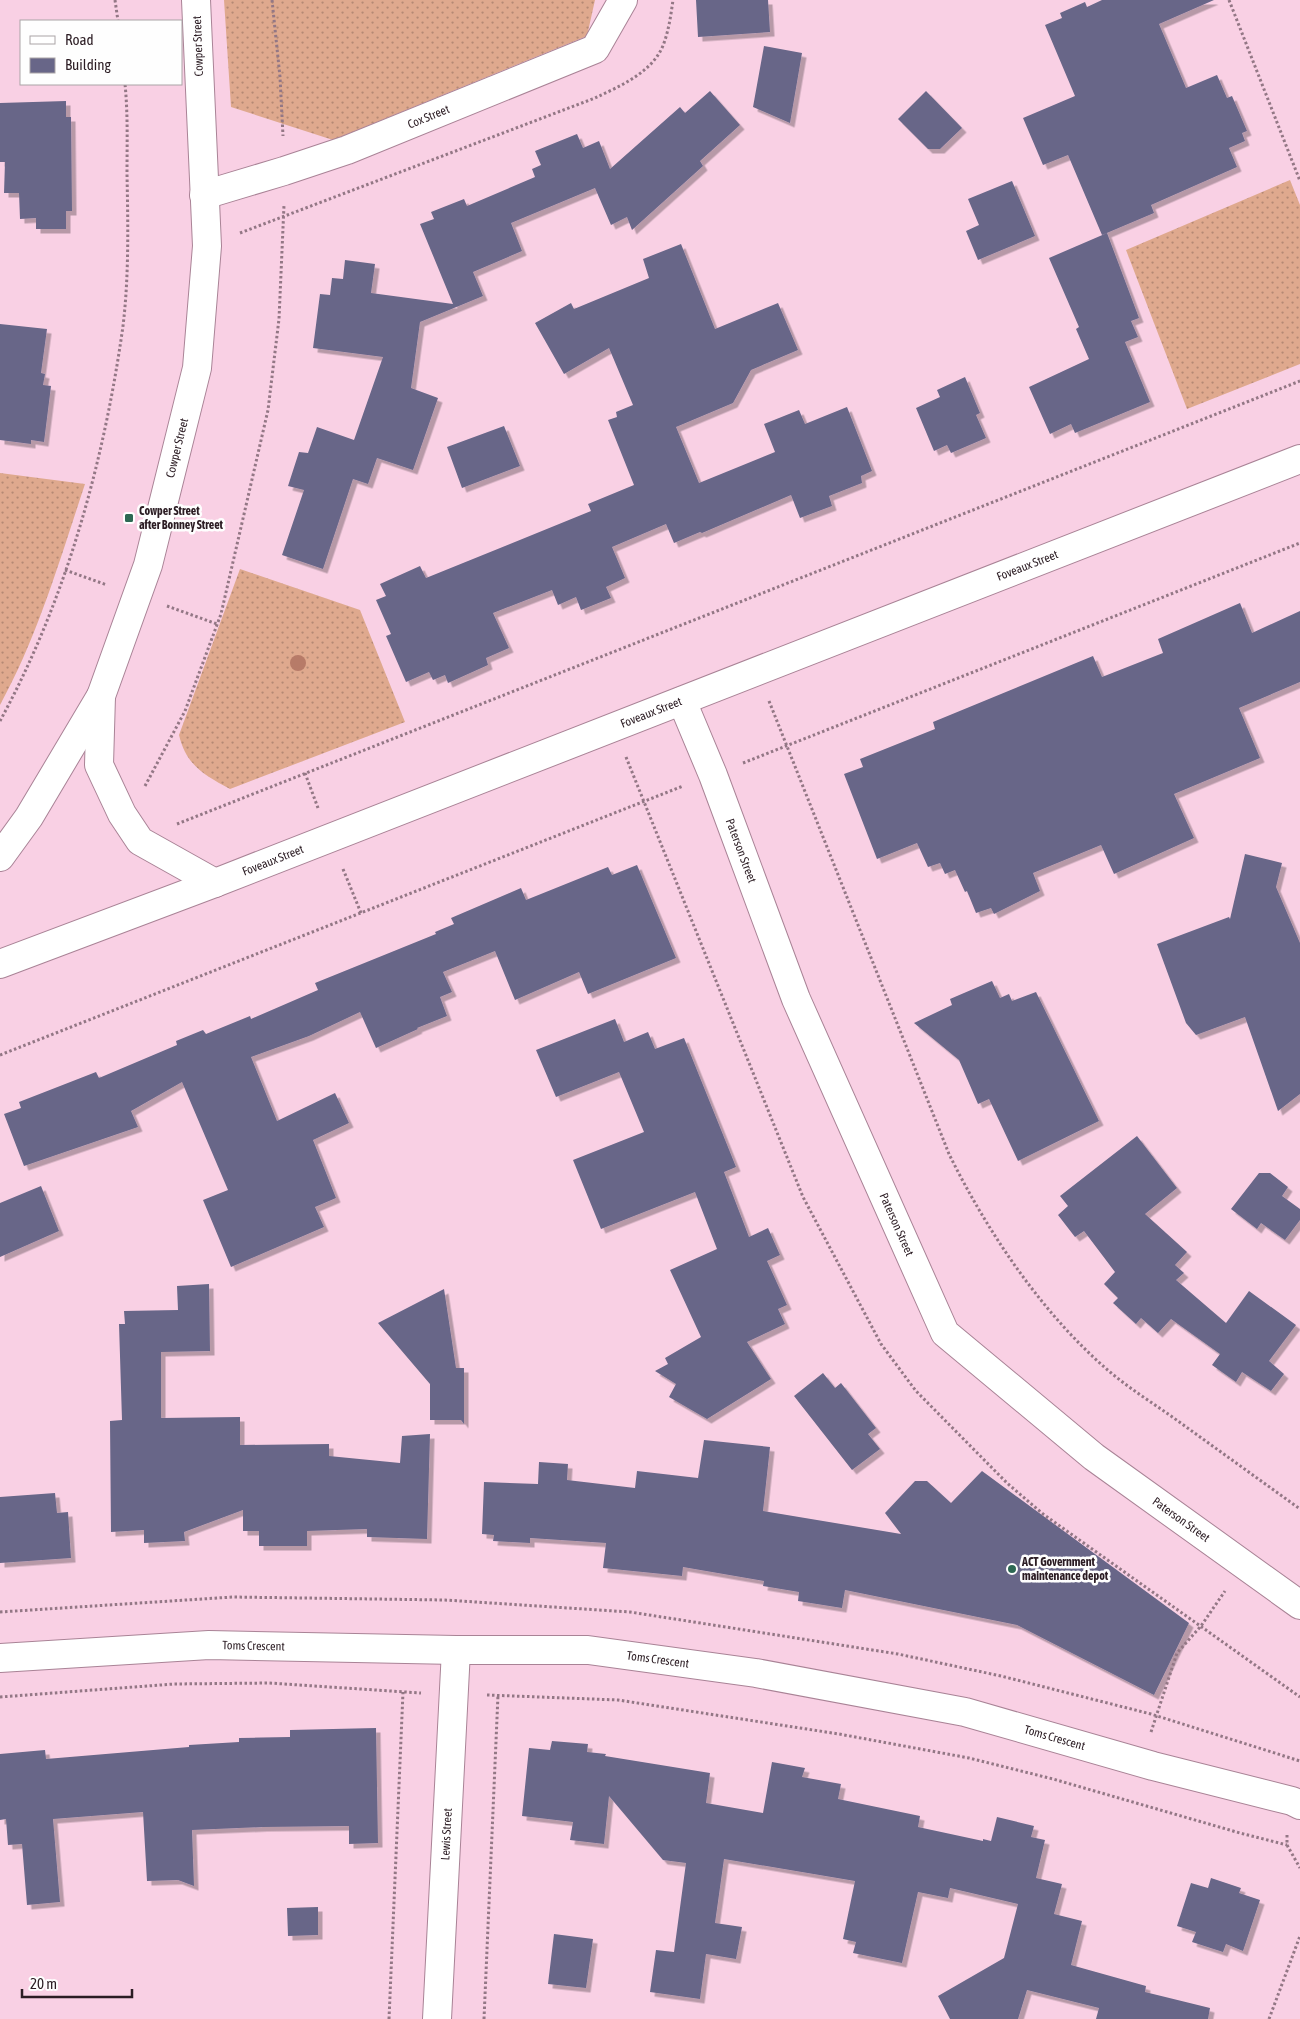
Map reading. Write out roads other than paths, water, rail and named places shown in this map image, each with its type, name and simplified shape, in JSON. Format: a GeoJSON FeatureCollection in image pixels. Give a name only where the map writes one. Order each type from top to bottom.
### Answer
{"type":"FeatureCollection","features":[{"type":"Feature","properties":{"kind":"street","name":"Cowper Street"},"geometry":{"type":"LineString","coordinates":[[0,857],[29,817],[101,696],[148,565],[197,368],[207,246],[196,0]]}},
{"type":"Feature","properties":{"kind":"street","name":"Cox Street"},"geometry":{"type":"LineString","coordinates":[[204,195],[347,150],[595,49],[623,0]]}},
{"type":"Feature","properties":{"kind":"street","name":"Foveaux Street"},"geometry":{"type":"LineString","coordinates":[[0,964],[215,883],[1300,459]]}},
{"type":"Feature","properties":{"kind":"street"},"geometry":{"type":"LineString","coordinates":[[101,696],[99,765],[127,820],[140,841],[215,883]]}},
{"type":"Feature","properties":{"kind":"street","name":"Paterson Street"},"geometry":{"type":"LineString","coordinates":[[682,701],[713,774],[796,999],[946,1333],[1094,1457],[1300,1604]]}},
{"type":"Feature","properties":{"kind":"street"},"geometry":{"type":"LineString","coordinates":[[0,831],[29,817]]}},
{"type":"Feature","properties":{"kind":"street","name":"Toms Crescent"},"geometry":{"type":"LineString","coordinates":[[0,1658],[209,1645],[456,1650],[588,1650],[756,1673],[965,1712],[1153,1766],[1300,1805]]}},
{"type":"Feature","properties":{"kind":"street","name":"Lewis Street"},"geometry":{"type":"LineString","coordinates":[[437,2019],[456,1650]]}},
{"type":"Feature","properties":{"kind":"place","name":"Cowper Street after Bonney Street"},"geometry":{"type":"Point","coordinates":[129,518]}},
{"type":"Feature","properties":{"kind":"place","name":"ACT Government maintenance depot"},"geometry":{"type":"Point","coordinates":[1012,1569]}}]}
